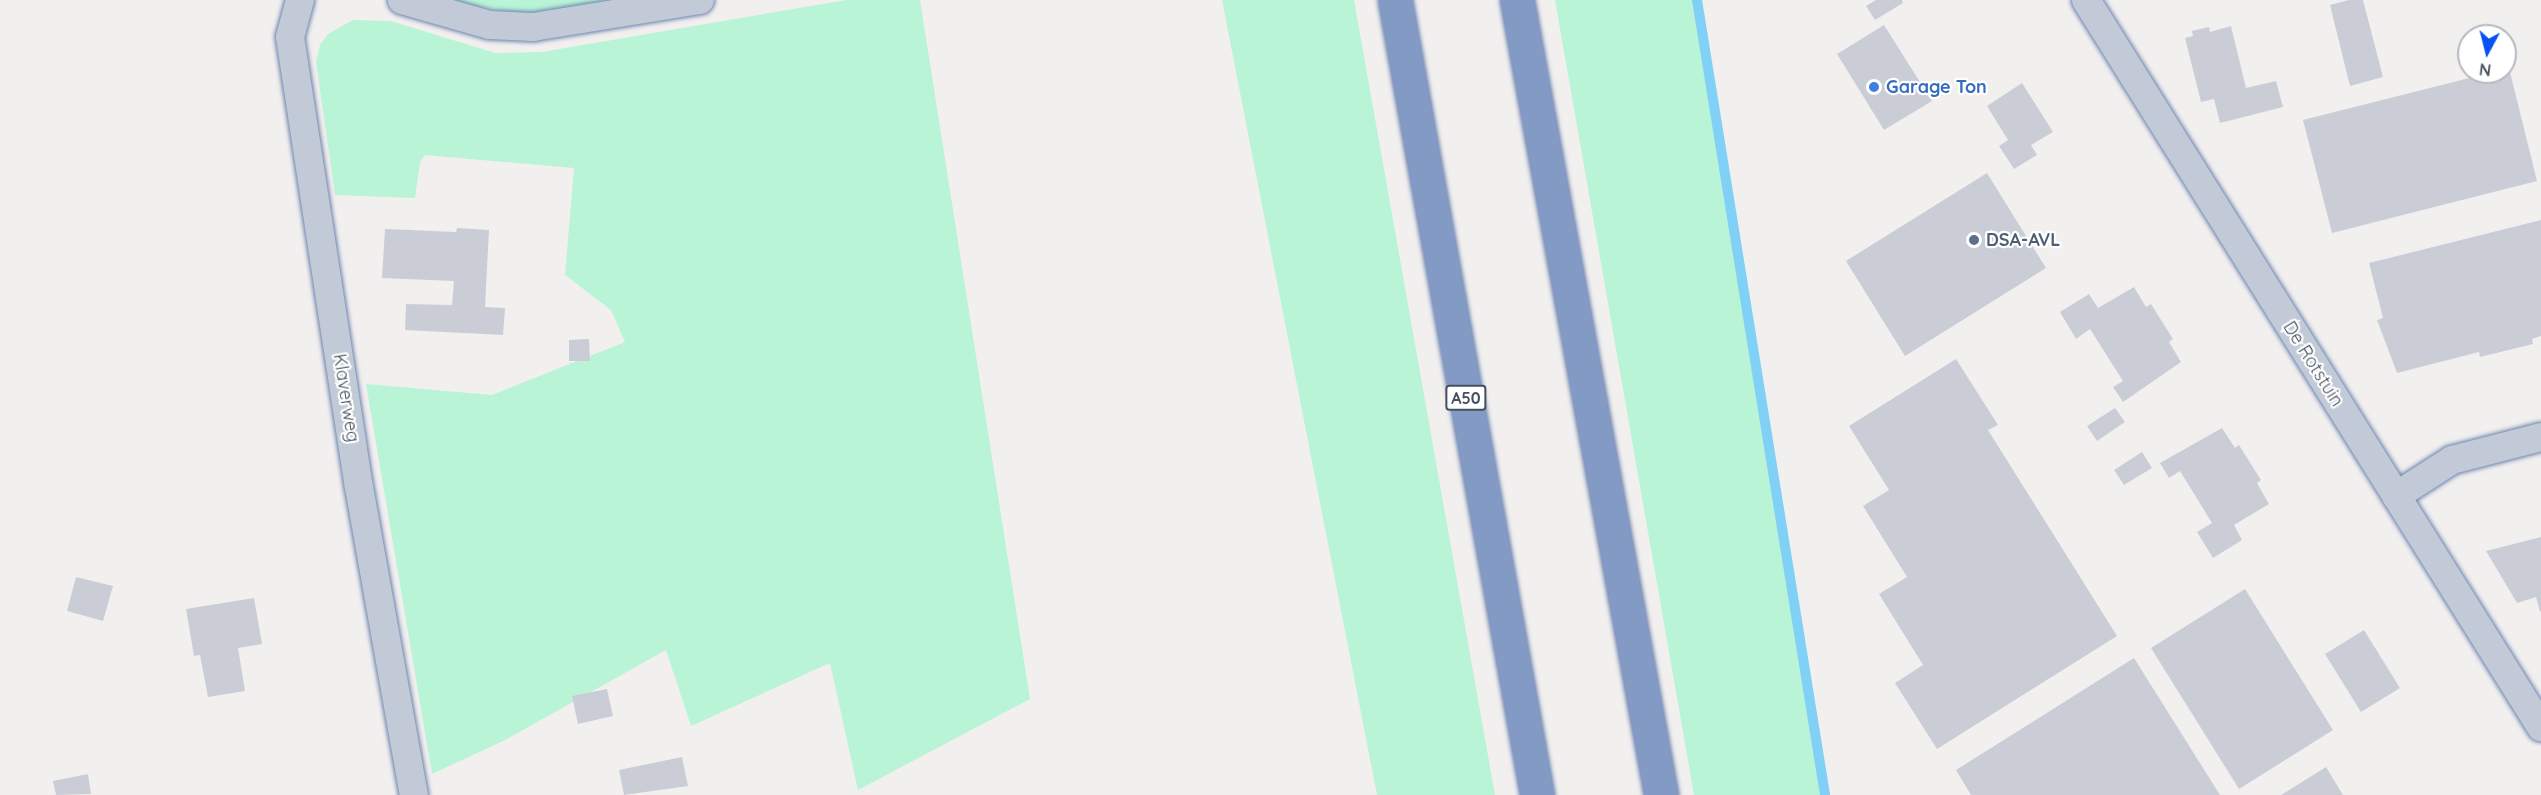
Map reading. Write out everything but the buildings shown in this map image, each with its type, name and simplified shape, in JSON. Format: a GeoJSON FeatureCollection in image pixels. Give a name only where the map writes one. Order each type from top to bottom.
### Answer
{"type":"FeatureCollection","features":[{"type":"Feature","properties":{"kind":"highway","name":"A50"},"geometry":{"type":"LineString","coordinates":[[1395,0],[1537,795]]}},
{"type":"Feature","properties":{"kind":"highway"},"geometry":{"type":"LineString","coordinates":[[1517,0],[1661,795]]}},
{"type":"Feature","properties":{"kind":"street","name":"Klaverweg"},"geometry":{"type":"LineString","coordinates":[[300,0],[290,37],[359,487],[414,795]]}},
{"type":"Feature","properties":{"kind":"street"},"geometry":{"type":"LineString","coordinates":[[402,0],[490,25],[533,27],[700,0]]}},
{"type":"Feature","properties":{"kind":"street","name":"De Rotstuin"},"geometry":{"type":"LineString","coordinates":[[2086,0],[2541,727]]}},
{"type":"Feature","properties":{"kind":"street"},"geometry":{"type":"LineString","coordinates":[[2396,496],[2452,460],[2541,437]]}},
{"type":"Feature","properties":{"kind":"green space"},"geometry":{"type":"Polygon","coordinates":[[[450,0],[622,0],[555,12],[515,14],[450,0]]]}},
{"type":"Feature","properties":{"kind":"green space"},"geometry":{"type":"Polygon","coordinates":[[[846,0],[920,0],[1030,699],[858,790],[830,663],[691,726],[666,650],[505,740],[432,774],[366,384],[492,395],[625,342],[611,310],[565,275],[574,168],[425,155],[420,162],[415,198],[335,195],[316,62],[320,45],[328,34],[353,20],[391,21],[495,53],[542,52],[846,0]]]}},
{"type":"Feature","properties":{"kind":"green space"},"geometry":{"type":"Polygon","coordinates":[[[1222,0],[1354,0],[1495,795],[1377,795],[1222,0]]]}},
{"type":"Feature","properties":{"kind":"green space"},"geometry":{"type":"Polygon","coordinates":[[[1555,0],[1694,0],[1825,795],[1694,795],[1555,0]]]}},
{"type":"Feature","properties":{"kind":"waterway"},"geometry":{"type":"LineString","coordinates":[[1697,0],[1825,795]]}},
{"type":"Feature","properties":{"kind":"place","name":"Garage Ton"},"geometry":{"type":"Point","coordinates":[1874,87]}},
{"type":"Feature","properties":{"kind":"place","name":"DSA-AVL"},"geometry":{"type":"Point","coordinates":[1974,240]}}]}
